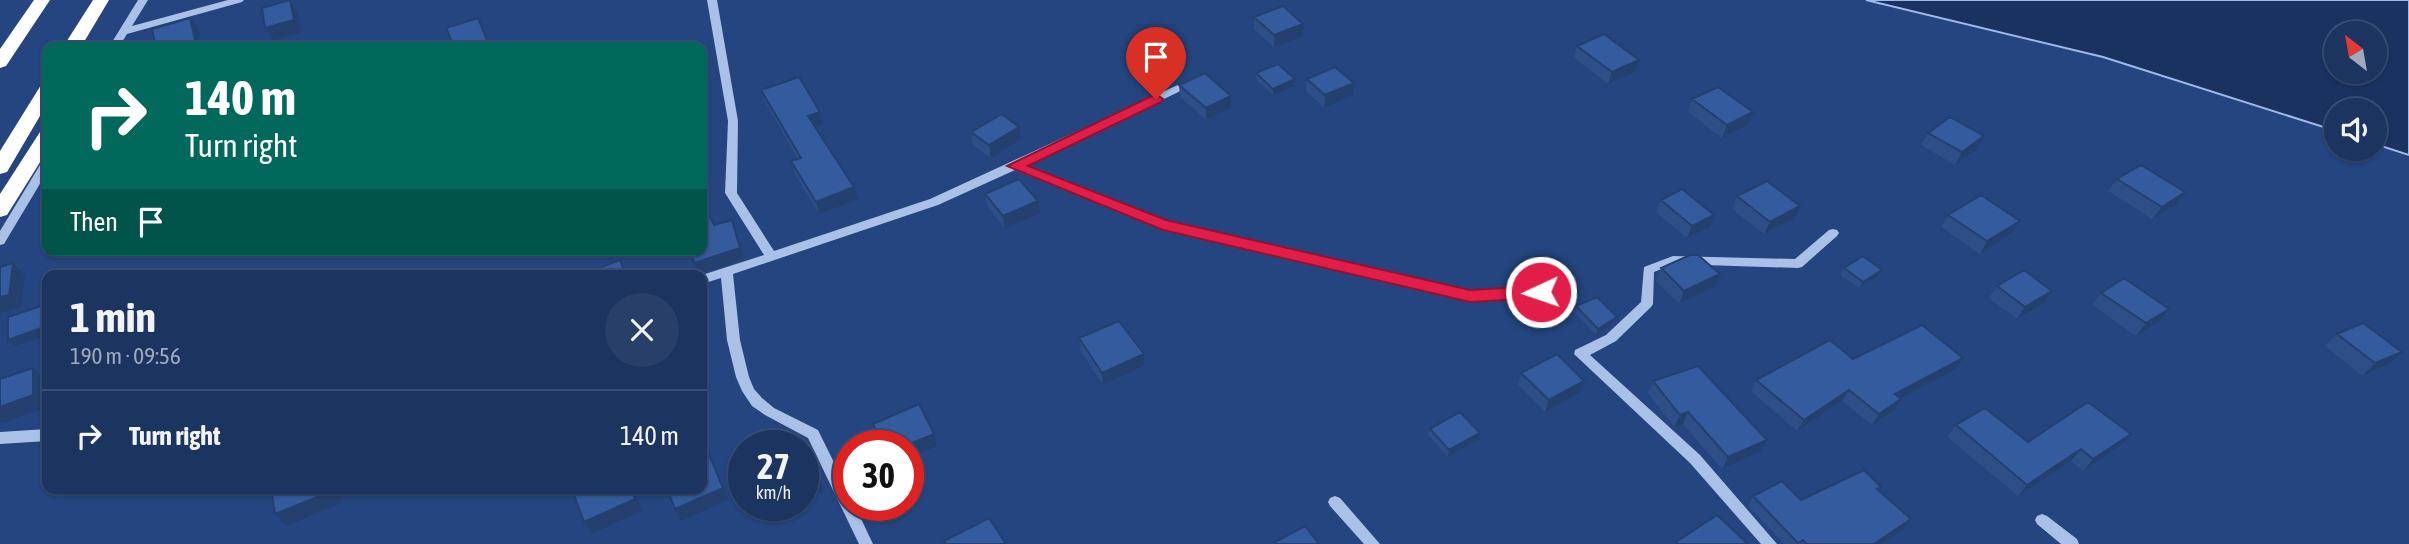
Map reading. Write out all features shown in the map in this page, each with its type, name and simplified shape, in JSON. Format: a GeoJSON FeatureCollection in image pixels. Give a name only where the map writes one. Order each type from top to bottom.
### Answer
{"type":"FeatureCollection","features":[{"type":"Feature","properties":{"kind":"highway"},"geometry":{"type":"LineString","coordinates":[[0,62],[42,0]]}},
{"type":"Feature","properties":{"kind":"highway"},"geometry":{"type":"LineString","coordinates":[[75,42],[101,0]]}},
{"type":"Feature","properties":{"kind":"highway"},"geometry":{"type":"LineString","coordinates":[[0,167],[42,97]]}},
{"type":"Feature","properties":{"kind":"highway"},"geometry":{"type":"LineString","coordinates":[[0,210],[42,144]]}},
{"type":"Feature","properties":{"kind":"street"},"geometry":{"type":"LineString","coordinates":[[117,42],[142,0]]}},
{"type":"Feature","properties":{"kind":"street"},"geometry":{"type":"LineString","coordinates":[[122,32],[239,0]]}},
{"type":"Feature","properties":{"kind":"street"},"geometry":{"type":"LineString","coordinates":[[712,0],[733,121],[732,193],[772,257]]}},
{"type":"Feature","properties":{"kind":"street"},"geometry":{"type":"LineString","coordinates":[[707,278],[934,202],[1203,76]]}},
{"type":"Feature","properties":{"kind":"street"},"geometry":{"type":"LineString","coordinates":[[1015,166],[1163,225],[1470,296],[1564,290]]}},
{"type":"Feature","properties":{"kind":"street"},"geometry":{"type":"LineString","coordinates":[[0,241],[42,171]]}},
{"type":"Feature","properties":{"kind":"street"},"geometry":{"type":"LineString","coordinates":[[1770,544],[1695,458],[1580,354],[1611,338],[1647,303],[1648,270],[1673,260],[1798,264],[1833,233]]}},
{"type":"Feature","properties":{"kind":"street"},"geometry":{"type":"LineString","coordinates":[[727,272],[738,358],[754,400],[784,422],[813,434],[866,544]]}},
{"type":"Feature","properties":{"kind":"street"},"geometry":{"type":"LineString","coordinates":[[0,438],[42,435]]}},
{"type":"Feature","properties":{"kind":"street"},"geometry":{"type":"LineString","coordinates":[[1335,502],[1373,544]]}},
{"type":"Feature","properties":{"kind":"street"},"geometry":{"type":"LineString","coordinates":[[2042,520],[2072,544]]}},
{"type":"Feature","properties":{"kind":"water"},"geometry":{"type":"Polygon","coordinates":[[[1866,0],[2409,0],[2409,155],[2387,148],[2387,98],[2324,98],[2324,127],[2103,57],[1866,0]]]}},
{"type":"Feature","properties":{"kind":"building"},"geometry":{"type":"Polygon","coordinates":[[[290,0],[294,20],[265,28],[262,8],[290,0]]]}},
{"type":"Feature","properties":{"kind":"building"},"geometry":{"type":"Polygon","coordinates":[[[1283,6],[1303,24],[1274,35],[1254,17],[1283,6]]]}},
{"type":"Feature","properties":{"kind":"building"},"geometry":{"type":"Polygon","coordinates":[[[190,18],[196,42],[155,42],[152,29],[190,18]]]}},
{"type":"Feature","properties":{"kind":"building"},"geometry":{"type":"Polygon","coordinates":[[[478,18],[488,42],[452,42],[446,28],[478,18]]]}},
{"type":"Feature","properties":{"kind":"building"},"geometry":{"type":"Polygon","coordinates":[[[1604,34],[1639,60],[1612,72],[1577,46],[1604,34]]]}},
{"type":"Feature","properties":{"kind":"building"},"geometry":{"type":"Polygon","coordinates":[[[1278,64],[1295,79],[1273,89],[1256,73],[1278,64]]]}},
{"type":"Feature","properties":{"kind":"building"},"geometry":{"type":"Polygon","coordinates":[[[1335,67],[1354,83],[1325,95],[1307,79],[1335,67]]]}},
{"type":"Feature","properties":{"kind":"building"},"geometry":{"type":"Polygon","coordinates":[[[1205,73],[1231,96],[1206,108],[1179,85],[1205,73]]]}},
{"type":"Feature","properties":{"kind":"building"},"geometry":{"type":"Polygon","coordinates":[[[799,77],[820,112],[808,116],[854,187],[816,202],[791,161],[801,158],[761,90],[799,77]]]}},
{"type":"Feature","properties":{"kind":"building"},"geometry":{"type":"Polygon","coordinates":[[[1718,87],[1753,112],[1727,125],[1692,99],[1718,87]]]}},
{"type":"Feature","properties":{"kind":"building"},"geometry":{"type":"Polygon","coordinates":[[[1002,114],[1019,127],[989,145],[971,132],[1002,114]]]}},
{"type":"Feature","properties":{"kind":"building"},"geometry":{"type":"Polygon","coordinates":[[[1950,117],[1984,136],[1962,152],[1928,133],[1950,117]]]}},
{"type":"Feature","properties":{"kind":"building"},"geometry":{"type":"Polygon","coordinates":[[[2141,165],[2185,192],[2162,207],[2117,179],[2141,165]]]}},
{"type":"Feature","properties":{"kind":"building"},"geometry":{"type":"Polygon","coordinates":[[[1019,179],[1038,201],[1003,216],[985,194],[1019,179]]]}},
{"type":"Feature","properties":{"kind":"building"},"geometry":{"type":"Polygon","coordinates":[[[1767,181],[1800,206],[1770,222],[1737,196],[1767,181]]]}},
{"type":"Feature","properties":{"kind":"building"},"geometry":{"type":"Polygon","coordinates":[[[1682,189],[1714,215],[1692,226],[1661,200],[1682,189]]]}},
{"type":"Feature","properties":{"kind":"building"},"geometry":{"type":"Polygon","coordinates":[[[1981,195],[2020,221],[1987,241],[1948,215],[1981,195]]]}},
{"type":"Feature","properties":{"kind":"building"},"geometry":{"type":"Polygon","coordinates":[[[707,210],[714,225],[732,220],[740,248],[694,263],[692,256],[707,256],[707,210]]]}},
{"type":"Feature","properties":{"kind":"building"},"geometry":{"type":"Polygon","coordinates":[[[1690,255],[1698,255],[1720,274],[1684,291],[1661,268],[1690,255]]]}},
{"type":"Feature","properties":{"kind":"building"},"geometry":{"type":"Polygon","coordinates":[[[1863,256],[1882,270],[1863,282],[1844,268],[1863,256]]]}},
{"type":"Feature","properties":{"kind":"building"},"geometry":{"type":"Polygon","coordinates":[[[620,260],[624,270],[594,270],[620,260]]]}},
{"type":"Feature","properties":{"kind":"building"},"geometry":{"type":"Polygon","coordinates":[[[13,263],[9,295],[0,297],[0,267],[13,263]]]}},
{"type":"Feature","properties":{"kind":"building"},"geometry":{"type":"Polygon","coordinates":[[[2024,270],[2052,291],[2025,307],[1997,286],[2024,270]]]}},
{"type":"Feature","properties":{"kind":"building"},"geometry":{"type":"Polygon","coordinates":[[[2124,278],[2169,309],[2146,323],[2101,293],[2124,278]]]}},
{"type":"Feature","properties":{"kind":"building"},"geometry":{"type":"Polygon","coordinates":[[[1597,297],[1617,317],[1598,329],[1576,306],[1597,297]]]}},
{"type":"Feature","properties":{"kind":"building"},"geometry":{"type":"Polygon","coordinates":[[[42,306],[42,328],[8,340],[8,317],[42,306]]]}},
{"type":"Feature","properties":{"kind":"building"},"geometry":{"type":"Polygon","coordinates":[[[1119,321],[1144,354],[1102,373],[1079,338],[1119,321]]]}},
{"type":"Feature","properties":{"kind":"building"},"geometry":{"type":"Polygon","coordinates":[[[2363,323],[2402,352],[2375,363],[2337,334],[2363,323]]]}},
{"type":"Feature","properties":{"kind":"building"},"geometry":{"type":"Polygon","coordinates":[[[1922,325],[1963,358],[1895,394],[1901,399],[1879,414],[1849,390],[1804,420],[1756,380],[1830,340],[1853,359],[1922,325]]]}},
{"type":"Feature","properties":{"kind":"building"},"geometry":{"type":"Polygon","coordinates":[[[1557,354],[1584,381],[1549,400],[1521,373],[1557,354]]]}},
{"type":"Feature","properties":{"kind":"building"},"geometry":{"type":"Polygon","coordinates":[[[1698,366],[1767,440],[1728,457],[1688,412],[1680,415],[1653,381],[1698,366]]]}},
{"type":"Feature","properties":{"kind":"building"},"geometry":{"type":"Polygon","coordinates":[[[33,368],[33,395],[0,407],[0,379],[33,368]]]}},
{"type":"Feature","properties":{"kind":"building"},"geometry":{"type":"Polygon","coordinates":[[[2088,402],[2131,434],[2093,459],[2081,449],[2027,485],[1956,425],[1985,408],[2028,442],[2088,402]]]}},
{"type":"Feature","properties":{"kind":"building"},"geometry":{"type":"Polygon","coordinates":[[[919,404],[934,434],[924,438],[924,430],[876,430],[873,424],[919,404]]]}},
{"type":"Feature","properties":{"kind":"building"},"geometry":{"type":"Polygon","coordinates":[[[1460,412],[1480,433],[1449,450],[1430,429],[1460,412]]]}},
{"type":"Feature","properties":{"kind":"building"},"geometry":{"type":"Polygon","coordinates":[[[709,454],[723,488],[675,509],[669,494],[707,494],[709,454]]]}},
{"type":"Feature","properties":{"kind":"building"},"geometry":{"type":"Polygon","coordinates":[[[1864,470],[1881,487],[1877,489],[1911,519],[1874,544],[1806,544],[1803,540],[1798,543],[1753,496],[1782,481],[1801,500],[1864,470]]]}},
{"type":"Feature","properties":{"kind":"building"},"geometry":{"type":"Polygon","coordinates":[[[272,494],[325,494],[275,514],[272,494]]]}},
{"type":"Feature","properties":{"kind":"building"},"geometry":{"type":"Polygon","coordinates":[[[574,494],[633,494],[635,499],[584,522],[574,494]]]}},
{"type":"Feature","properties":{"kind":"building"},"geometry":{"type":"Polygon","coordinates":[[[1717,515],[1748,544],[1676,542],[1717,515]]]}},
{"type":"Feature","properties":{"kind":"building"},"geometry":{"type":"Polygon","coordinates":[[[989,518],[1006,544],[946,544],[944,541],[989,518]]]}},
{"type":"Feature","properties":{"kind":"building"},"geometry":{"type":"Polygon","coordinates":[[[1305,526],[1319,544],[1276,544],[1275,542],[1305,526]]]}},
{"type":"Feature","properties":{"kind":"route"},"geometry":{"type":"LineString","coordinates":[[1156,99],[1015,166],[1163,225],[1470,296],[1541,292]]}}]}
